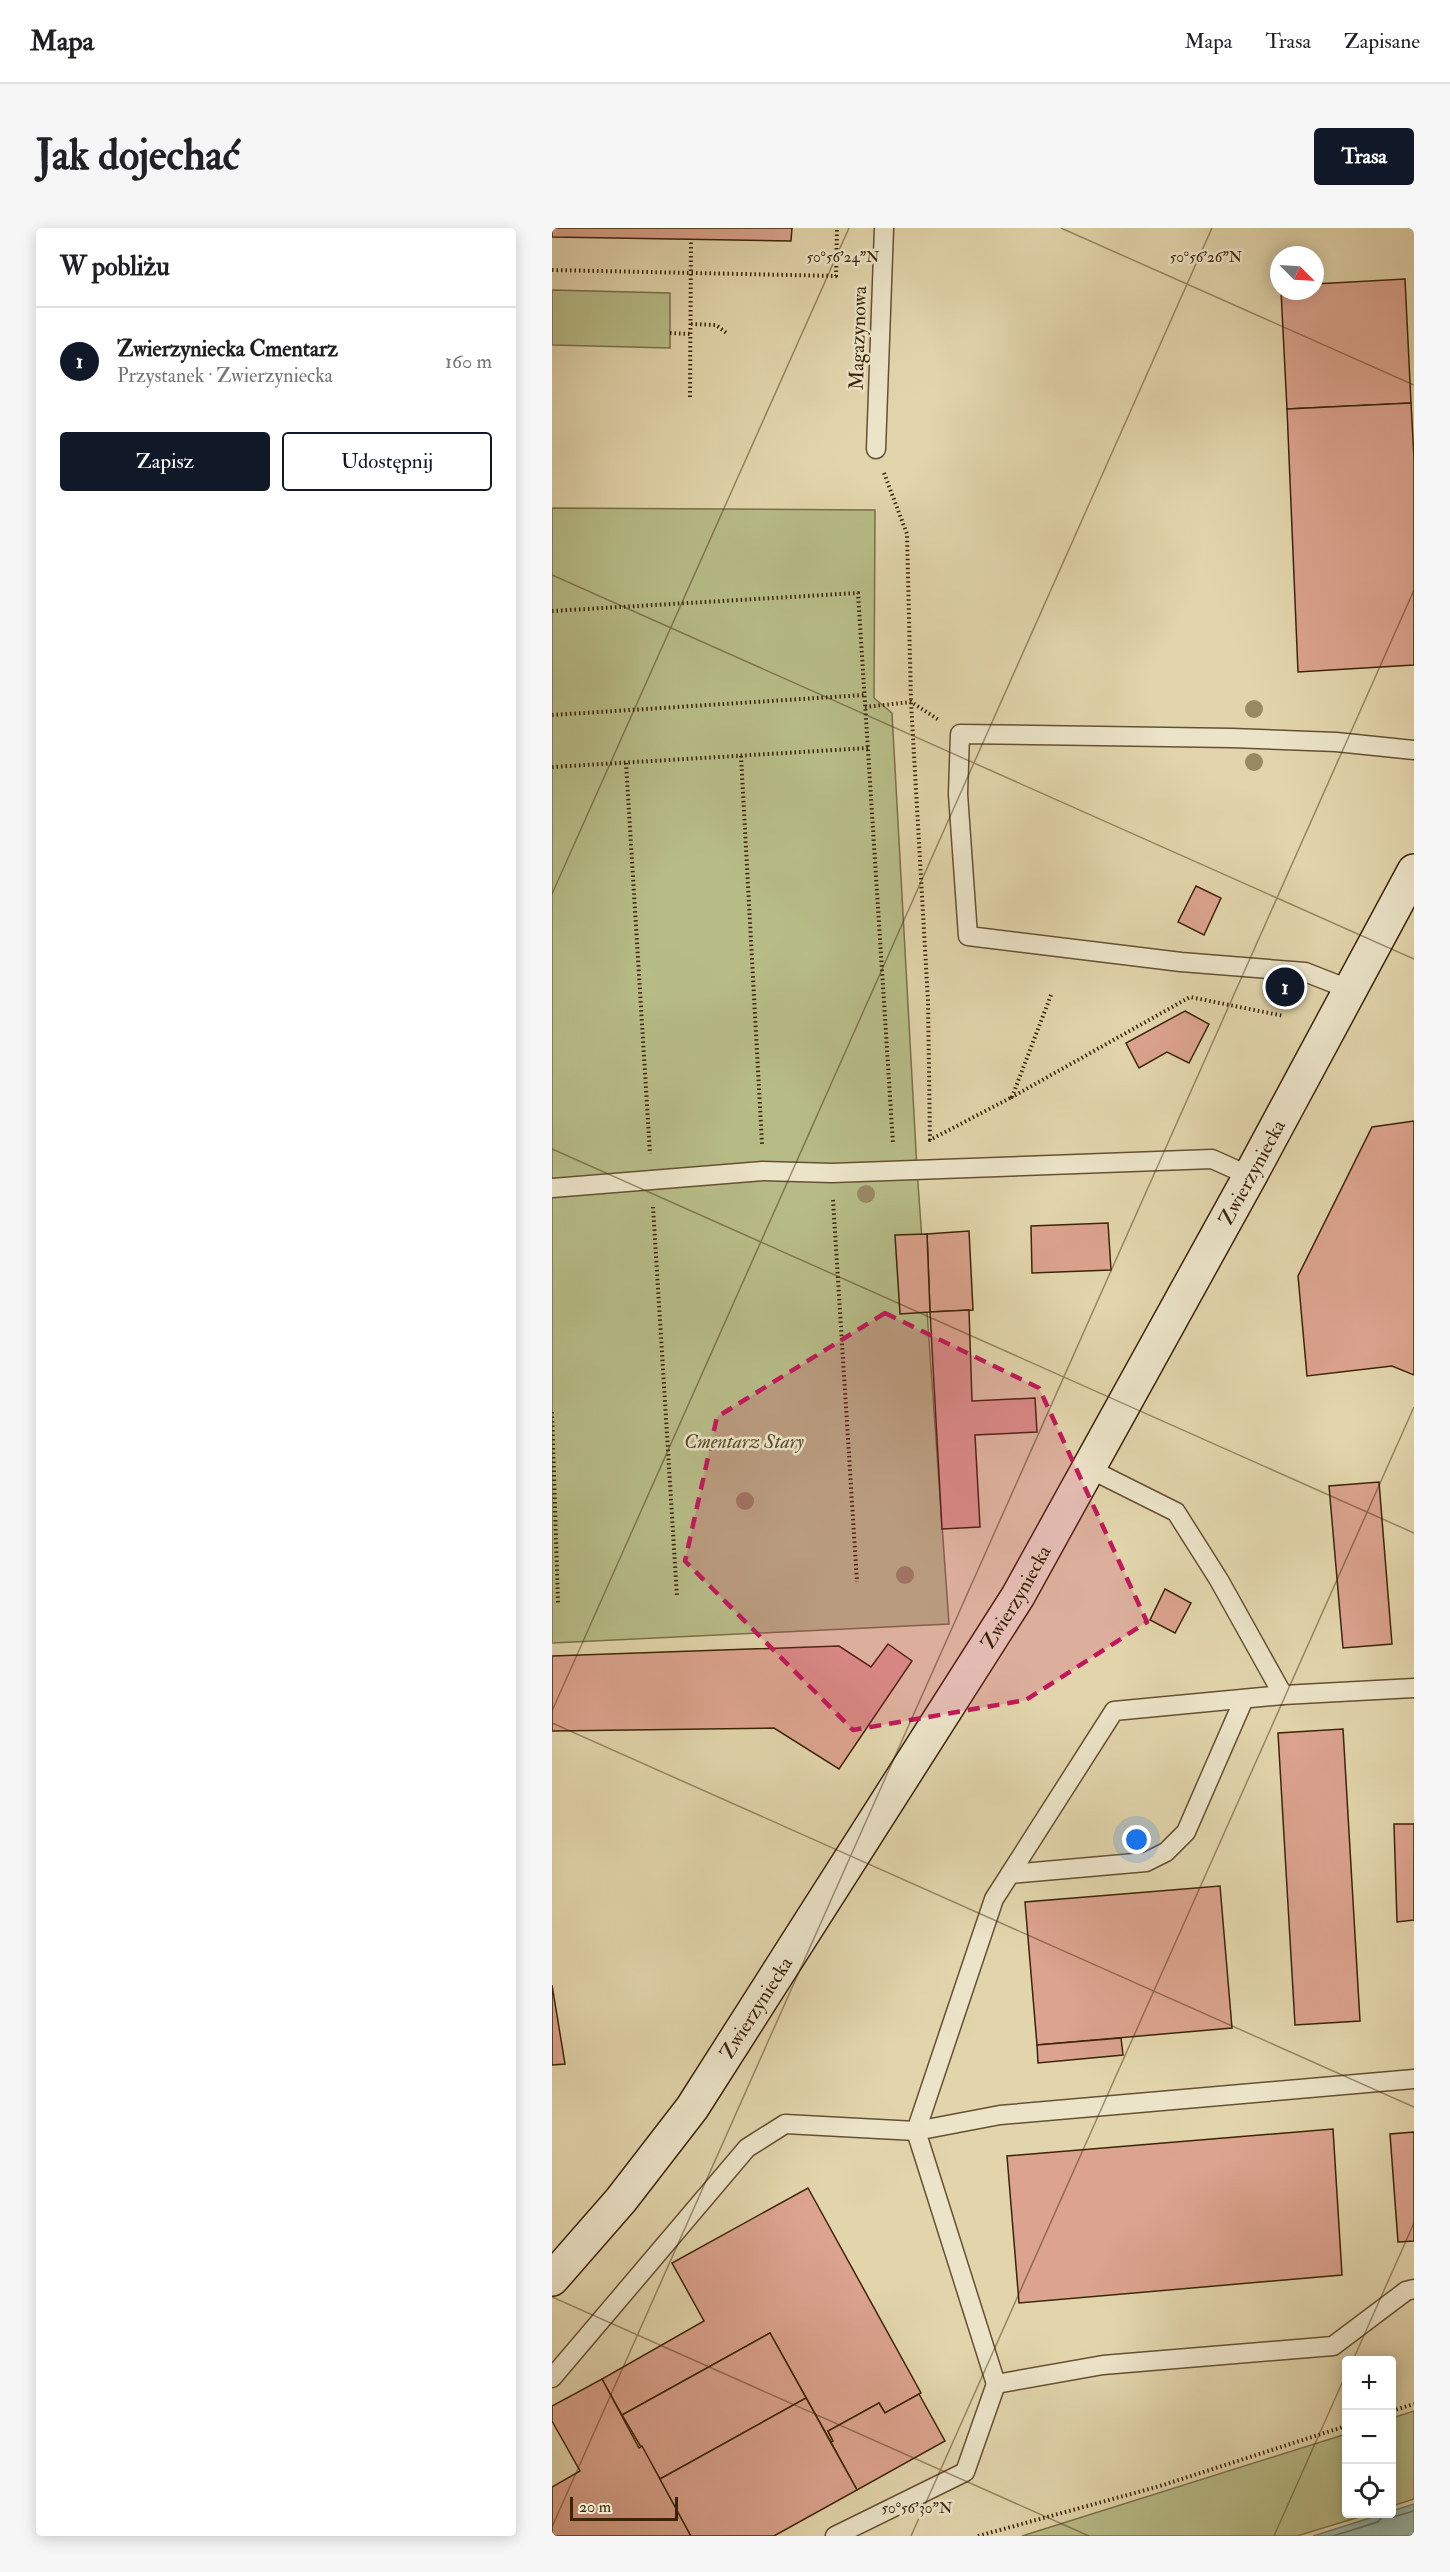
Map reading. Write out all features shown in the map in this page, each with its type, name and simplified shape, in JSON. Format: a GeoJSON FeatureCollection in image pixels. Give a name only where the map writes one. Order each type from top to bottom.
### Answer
{"type":"FeatureCollection","features":[{"type":"Feature","properties":{"kind":"street","name":"Zwierzyniecka"},"geometry":{"type":"LineString","coordinates":[[552,2279],[621,2200],[692,2108],[1018,1596],[1251,1176],[1414,871]]}},
{"type":"Feature","properties":{"kind":"lane","name":"Magazynowa"},"geometry":{"type":"LineString","coordinates":[[876,449],[884,228]]}},
{"type":"Feature","properties":{"kind":"lane"},"geometry":{"type":"LineString","coordinates":[[1351,990],[1305,972],[1181,962],[968,936],[958,794],[960,734],[1232,738],[1336,742],[1414,750]]}},
{"type":"Feature","properties":{"kind":"lane"},"geometry":{"type":"LineString","coordinates":[[552,1188],[763,1171],[832,1173],[1212,1158],[1251,1176]]}},
{"type":"Feature","properties":{"kind":"lane"},"geometry":{"type":"LineString","coordinates":[[1089,1468],[1176,1512],[1219,1580],[1283,1695]]}},
{"type":"Feature","properties":{"kind":"lane"},"geometry":{"type":"LineString","coordinates":[[835,2536],[965,2472],[996,2385],[916,2131],[994,1899],[1114,1711],[1283,1695],[1414,1688]]}},
{"type":"Feature","properties":{"kind":"lane"},"geometry":{"type":"LineString","coordinates":[[1010,1874],[1146,1862],[1166,1852],[1186,1832],[1244,1699]]}},
{"type":"Feature","properties":{"kind":"lane"},"geometry":{"type":"LineString","coordinates":[[552,2378],[747,2148],[785,2124],[916,2131],[1000,2115],[1414,2079]]}},
{"type":"Feature","properties":{"kind":"lane"},"geometry":{"type":"LineString","coordinates":[[996,2385],[1103,2365],[1333,2346],[1406,2291],[1414,2289]]}},
{"type":"Feature","properties":{"kind":"path"},"geometry":{"type":"LineString","coordinates":[[552,270],[836,276],[837,228]]}},
{"type":"Feature","properties":{"kind":"path"},"geometry":{"type":"LineString","coordinates":[[690,397],[691,239]]}},
{"type":"Feature","properties":{"kind":"path"},"geometry":{"type":"LineString","coordinates":[[691,324],[716,326],[728,334]]}},
{"type":"Feature","properties":{"kind":"path"},"geometry":{"type":"LineString","coordinates":[[670,333],[691,334]]}},
{"type":"Feature","properties":{"kind":"path"},"geometry":{"type":"LineString","coordinates":[[876,449],[907,534],[911,702],[928,1001],[930,1140],[1191,997],[1284,1016]]}},
{"type":"Feature","properties":{"kind":"path"},"geometry":{"type":"LineString","coordinates":[[552,611],[858,592],[894,1169]]}},
{"type":"Feature","properties":{"kind":"path"},"geometry":{"type":"LineString","coordinates":[[552,715],[864,695]]}},
{"type":"Feature","properties":{"kind":"path"},"geometry":{"type":"LineString","coordinates":[[865,706],[911,702]]}},
{"type":"Feature","properties":{"kind":"path"},"geometry":{"type":"LineString","coordinates":[[552,767],[868,748]]}},
{"type":"Feature","properties":{"kind":"path"},"geometry":{"type":"LineString","coordinates":[[741,756],[763,1171]]}},
{"type":"Feature","properties":{"kind":"path"},"geometry":{"type":"LineString","coordinates":[[626,763],[677,1597]]}},
{"type":"Feature","properties":{"kind":"path"},"geometry":{"type":"LineString","coordinates":[[1012,1097],[1051,995]]}},
{"type":"Feature","properties":{"kind":"path"},"geometry":{"type":"LineString","coordinates":[[832,1173],[857,1582]]}},
{"type":"Feature","properties":{"kind":"path"},"geometry":{"type":"LineString","coordinates":[[552,1412],[558,1603]]}},
{"type":"Feature","properties":{"kind":"path"},"geometry":{"type":"LineString","coordinates":[[1395,2410],[1414,2404]]}},
{"type":"Feature","properties":{"kind":"path"},"geometry":{"type":"LineString","coordinates":[[978,2536],[1160,2486],[1342,2428]]}},
{"type":"Feature","properties":{"kind":"highlighted area"},"geometry":{"type":"Polygon","coordinates":[[[885,1313],[1039,1388],[1147,1622],[1026,1700],[853,1730],[685,1561],[717,1417],[885,1313]]]}},
{"type":"Feature","properties":{"kind":"green space"},"geometry":{"type":"Polygon","coordinates":[[[552,290],[670,293],[670,348],[552,345],[552,290]]]}},
{"type":"Feature","properties":{"kind":"green space","name":"Cmentarz Stary"},"geometry":{"type":"Polygon","coordinates":[[[552,508],[875,510],[874,698],[892,713],[917,1169],[949,1624],[552,1643],[552,508]]]}},
{"type":"Feature","properties":{"kind":"green space"},"geometry":{"type":"Polygon","coordinates":[[[1414,2411],[1414,2499],[1396,2505],[1396,2464],[1396,2417],[1414,2411]]]}},
{"type":"Feature","properties":{"kind":"green space"},"geometry":{"type":"Polygon","coordinates":[[[1342,2435],[1342,2518],[1356,2518],[1297,2536],[1022,2536],[1342,2435]]]}},
{"type":"Feature","properties":{"kind":"water"},"geometry":{"type":"Polygon","coordinates":[[[1414,2504],[1414,2536],[1313,2536],[1370,2518],[1396,2518],[1396,2510],[1414,2504]]]}},
{"type":"Feature","properties":{"kind":"building"},"geometry":{"type":"Polygon","coordinates":[[[552,228],[792,228],[791,241],[552,237],[552,228]]]}},
{"type":"Feature","properties":{"kind":"building"},"geometry":{"type":"Polygon","coordinates":[[[1405,279],[1411,403],[1287,409],[1281,300],[1324,300],[1324,284],[1405,279]]]}},
{"type":"Feature","properties":{"kind":"building"},"geometry":{"type":"Polygon","coordinates":[[[1411,403],[1414,458],[1414,665],[1298,672],[1287,409],[1411,403]]]}},
{"type":"Feature","properties":{"kind":"building"},"geometry":{"type":"Polygon","coordinates":[[[1196,886],[1221,898],[1204,935],[1178,922],[1196,886]]]}},
{"type":"Feature","properties":{"kind":"building"},"geometry":{"type":"Polygon","coordinates":[[[1185,1011],[1209,1024],[1189,1063],[1167,1052],[1139,1068],[1126,1043],[1185,1011]]]}},
{"type":"Feature","properties":{"kind":"building"},"geometry":{"type":"Polygon","coordinates":[[[1414,1121],[1414,1375],[1392,1366],[1307,1376],[1298,1276],[1372,1127],[1414,1121]]]}},
{"type":"Feature","properties":{"kind":"building"},"geometry":{"type":"Polygon","coordinates":[[[1108,1223],[1111,1270],[1032,1273],[1031,1226],[1108,1223]]]}},
{"type":"Feature","properties":{"kind":"building"},"geometry":{"type":"Polygon","coordinates":[[[969,1231],[973,1310],[930,1312],[927,1234],[969,1231]]]}},
{"type":"Feature","properties":{"kind":"building"},"geometry":{"type":"Polygon","coordinates":[[[927,1234],[930,1312],[900,1314],[895,1235],[927,1234]]]}},
{"type":"Feature","properties":{"kind":"building"},"geometry":{"type":"Polygon","coordinates":[[[969,1310],[972,1401],[1035,1398],[1037,1432],[975,1435],[980,1527],[942,1529],[930,1312],[969,1310]]]}},
{"type":"Feature","properties":{"kind":"building"},"geometry":{"type":"Polygon","coordinates":[[[1379,1482],[1392,1644],[1343,1648],[1329,1486],[1379,1482]]]}},
{"type":"Feature","properties":{"kind":"building"},"geometry":{"type":"Polygon","coordinates":[[[1165,1589],[1191,1603],[1175,1633],[1150,1620],[1165,1589]]]}},
{"type":"Feature","properties":{"kind":"building"},"geometry":{"type":"Polygon","coordinates":[[[888,1644],[912,1661],[839,1769],[774,1728],[552,1731],[552,1656],[839,1646],[871,1667],[888,1644]]]}},
{"type":"Feature","properties":{"kind":"building"},"geometry":{"type":"Polygon","coordinates":[[[1343,1729],[1360,2021],[1295,2025],[1278,1733],[1343,1729]]]}},
{"type":"Feature","properties":{"kind":"building"},"geometry":{"type":"Polygon","coordinates":[[[1394,1824],[1414,1824],[1414,1920],[1397,1922],[1394,1824]]]}},
{"type":"Feature","properties":{"kind":"building"},"geometry":{"type":"Polygon","coordinates":[[[1220,1886],[1232,2028],[1037,2045],[1025,1902],[1220,1886]]]}},
{"type":"Feature","properties":{"kind":"building"},"geometry":{"type":"Polygon","coordinates":[[[552,1985],[565,2064],[552,2065],[552,1985]]]}},
{"type":"Feature","properties":{"kind":"building"},"geometry":{"type":"Polygon","coordinates":[[[1121,2038],[1123,2055],[1038,2063],[1037,2045],[1121,2038]]]}},
{"type":"Feature","properties":{"kind":"building"},"geometry":{"type":"Polygon","coordinates":[[[1333,2129],[1342,2275],[1019,2303],[1007,2156],[1333,2129]]]}},
{"type":"Feature","properties":{"kind":"building"},"geometry":{"type":"Polygon","coordinates":[[[1414,2132],[1414,2241],[1398,2242],[1390,2134],[1414,2132]]]}},
{"type":"Feature","properties":{"kind":"building"},"geometry":{"type":"Polygon","coordinates":[[[808,2188],[921,2393],[885,2413],[879,2403],[828,2431],[833,2441],[831,2442],[770,2333],[622,2415],[602,2379],[704,2321],[672,2263],[808,2188]]]}},
{"type":"Feature","properties":{"kind":"building"},"geometry":{"type":"Polygon","coordinates":[[[770,2333],[806,2398],[660,2479],[622,2415],[770,2333]]]}},
{"type":"Feature","properties":{"kind":"building"},"geometry":{"type":"Polygon","coordinates":[[[602,2379],[639,2448],[642,2446],[691,2536],[552,2536],[552,2487],[580,2471],[552,2421],[552,2406],[602,2379]]]}},
{"type":"Feature","properties":{"kind":"building"},"geometry":{"type":"Polygon","coordinates":[[[919,2394],[945,2441],[857,2490],[831,2442],[833,2441],[828,2431],[879,2403],[885,2413],[919,2394]]]}},
{"type":"Feature","properties":{"kind":"building"},"geometry":{"type":"Polygon","coordinates":[[[806,2398],[857,2490],[774,2536],[691,2536],[660,2479],[806,2398]]]}},
{"type":"Feature","properties":{"kind":"place","name":"Zwierzyniecka Cmentarz"},"geometry":{"type":"Point","coordinates":[1285,987]}}]}
